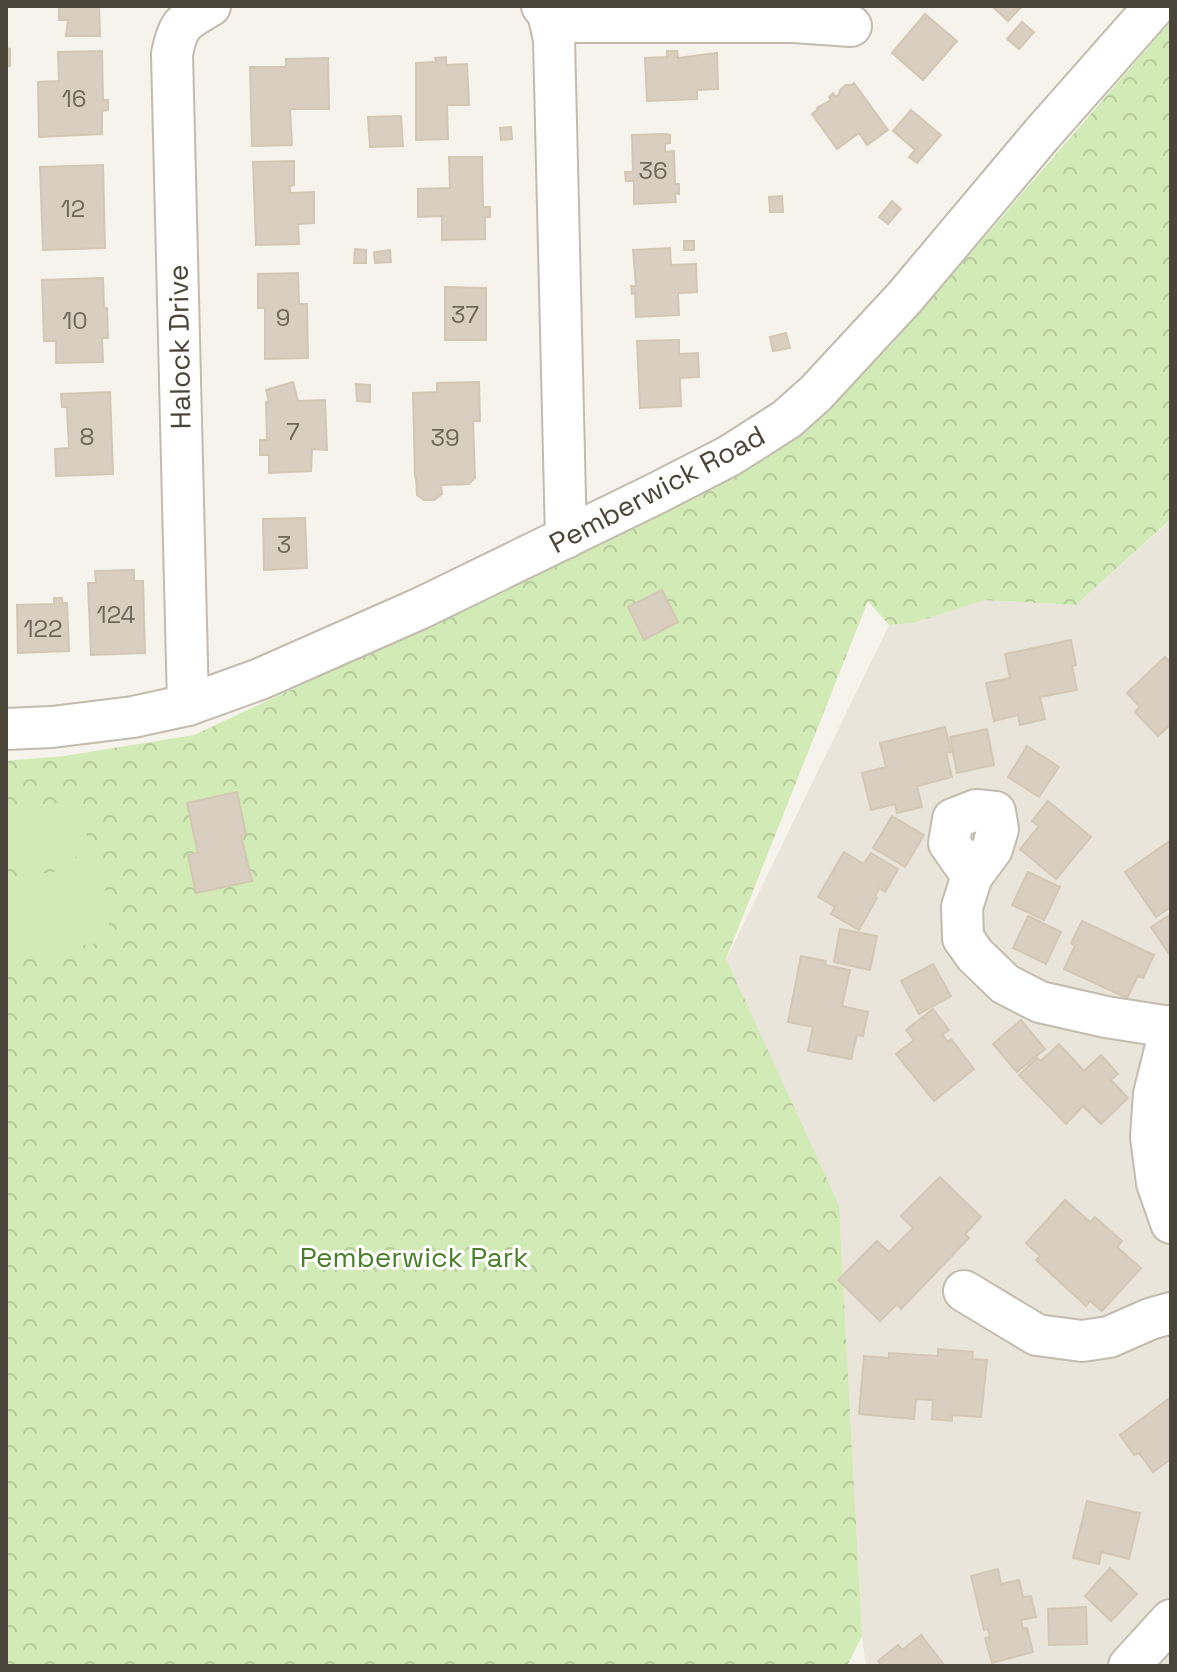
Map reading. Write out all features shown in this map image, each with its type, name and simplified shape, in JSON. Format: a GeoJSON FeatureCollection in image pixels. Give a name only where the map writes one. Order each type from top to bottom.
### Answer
{"type":"FeatureCollection","features":[{"type":"Feature","properties":{"kind":"street","name":"Halock Drive"},"geometry":{"type":"LineString","coordinates":[[188,705],[172,54],[176,33],[190,18],[210,6]]}},
{"type":"Feature","properties":{"kind":"street","name":"Pemberwick Road"},"geometry":{"type":"LineString","coordinates":[[6,729],[133,717],[188,705],[260,679],[421,608],[729,456],[787,419],[816,393],[905,297],[1155,6]]}},
{"type":"Feature","properties":{"kind":"street"},"geometry":{"type":"LineString","coordinates":[[566,538],[554,40],[546,14],[851,26]]}},
{"type":"Feature","properties":{"kind":"street"},"geometry":{"type":"LineString","coordinates":[[972,876],[962,907],[963,938],[975,955],[1005,984],[1040,1002],[1170,1027],[1154,1094],[1151,1137],[1157,1183],[1171,1223]]}},
{"type":"Feature","properties":{"kind":"street"},"geometry":{"type":"LineString","coordinates":[[964,1291],[1037,1335],[1082,1341],[1109,1337],[1171,1313]]}},
{"type":"Feature","properties":{"kind":"street"},"geometry":{"type":"LineString","coordinates":[[1129,1666],[1171,1620]]}},
{"type":"Feature","properties":{"kind":"shaded area"},"geometry":{"type":"Polygon","coordinates":[[[1171,520],[1171,1666],[866,1666],[839,1205],[726,960],[889,625],[913,623],[985,600],[1076,605],[1171,520]]]}},
{"type":"Feature","properties":{"kind":"green space","name":"Pemberwick Park"},"geometry":{"type":"Polygon","coordinates":[[[1171,21],[1171,519],[1076,605],[985,600],[913,623],[889,625],[868,601],[726,959],[839,1205],[862,1636],[847,1666],[6,1666],[6,761],[64,756],[194,735],[537,575],[701,494],[770,456],[794,439],[892,344],[1171,21]]]}},
{"type":"Feature","properties":{"kind":"green space"},"geometry":{"type":"Polygon","coordinates":[[[83,800],[89,856],[6,864],[6,808],[83,800]]]}},
{"type":"Feature","properties":{"kind":"green space"},"geometry":{"type":"Polygon","coordinates":[[[103,867],[111,942],[6,953],[6,877],[103,867]]]}},
{"type":"Feature","properties":{"kind":"building"},"geometry":{"type":"Polygon","coordinates":[[[59,6],[99,6],[100,36],[66,36],[68,20],[59,20],[59,6]]]}},
{"type":"Feature","properties":{"kind":"building"},"geometry":{"type":"Polygon","coordinates":[[[992,6],[1022,6],[1008,21],[992,6]]]}},
{"type":"Feature","properties":{"kind":"building"},"geometry":{"type":"Polygon","coordinates":[[[925,14],[957,41],[923,80],[892,53],[925,14]]]}},
{"type":"Feature","properties":{"kind":"building"},"geometry":{"type":"Polygon","coordinates":[[[1022,22],[1034,32],[1019,49],[1007,39],[1022,22]]]}},
{"type":"Feature","properties":{"kind":"building"},"geometry":{"type":"Polygon","coordinates":[[[6,48],[10,49],[10,66],[6,66],[6,48]]]}},
{"type":"Feature","properties":{"kind":"building"},"geometry":{"type":"Polygon","coordinates":[[[102,51],[103,100],[108,100],[108,110],[102,111],[102,134],[39,137],[38,82],[59,81],[58,52],[102,51]]]}},
{"type":"Feature","properties":{"kind":"building"},"geometry":{"type":"Polygon","coordinates":[[[667,51],[677,51],[678,58],[717,53],[718,89],[697,90],[697,99],[647,101],[645,58],[667,57],[667,51]]]}},
{"type":"Feature","properties":{"kind":"building"},"geometry":{"type":"Polygon","coordinates":[[[446,57],[446,65],[467,64],[469,105],[447,105],[448,139],[416,140],[416,63],[436,62],[435,58],[446,57]]]}},
{"type":"Feature","properties":{"kind":"building"},"geometry":{"type":"Polygon","coordinates":[[[328,58],[329,109],[290,109],[292,145],[252,146],[250,67],[286,67],[286,59],[328,58]]]}},
{"type":"Feature","properties":{"kind":"building"},"geometry":{"type":"Polygon","coordinates":[[[854,83],[888,130],[867,145],[859,133],[837,149],[812,114],[831,100],[829,97],[833,93],[836,97],[846,85],[854,83]]]}},
{"type":"Feature","properties":{"kind":"building"},"geometry":{"type":"Polygon","coordinates":[[[911,110],[941,135],[917,163],[909,157],[915,150],[893,131],[911,110]]]}},
{"type":"Feature","properties":{"kind":"building"},"geometry":{"type":"Polygon","coordinates":[[[401,116],[403,146],[370,147],[368,117],[401,116]]]}},
{"type":"Feature","properties":{"kind":"building"},"geometry":{"type":"Polygon","coordinates":[[[511,127],[512,139],[501,140],[500,128],[511,127]]]}},
{"type":"Feature","properties":{"kind":"building"},"geometry":{"type":"Polygon","coordinates":[[[632,135],[670,135],[670,143],[665,144],[665,152],[674,151],[675,184],[679,184],[679,194],[675,193],[676,202],[634,204],[634,181],[626,181],[625,172],[633,172],[632,135]]]}},
{"type":"Feature","properties":{"kind":"building"},"geometry":{"type":"Polygon","coordinates":[[[449,157],[482,157],[483,207],[490,207],[490,217],[485,217],[485,239],[442,240],[442,216],[418,217],[418,189],[450,188],[449,157]]]}},
{"type":"Feature","properties":{"kind":"building"},"geometry":{"type":"Polygon","coordinates":[[[294,161],[294,185],[290,186],[290,193],[314,192],[314,223],[298,224],[299,244],[256,245],[253,162],[294,161]]]}},
{"type":"Feature","properties":{"kind":"building"},"geometry":{"type":"Polygon","coordinates":[[[103,165],[105,248],[43,250],[40,167],[103,165]]]}},
{"type":"Feature","properties":{"kind":"building"},"geometry":{"type":"Polygon","coordinates":[[[782,196],[783,212],[770,212],[769,197],[782,196]]]}},
{"type":"Feature","properties":{"kind":"building"},"geometry":{"type":"Polygon","coordinates":[[[892,201],[901,209],[888,224],[879,217],[892,201]]]}},
{"type":"Feature","properties":{"kind":"building"},"geometry":{"type":"Polygon","coordinates":[[[684,241],[694,241],[694,250],[684,250],[684,241]]]}},
{"type":"Feature","properties":{"kind":"building"},"geometry":{"type":"Polygon","coordinates":[[[670,248],[671,265],[696,264],[697,292],[678,293],[679,315],[636,317],[635,293],[632,294],[631,286],[636,286],[633,250],[670,248]]]}},
{"type":"Feature","properties":{"kind":"building"},"geometry":{"type":"Polygon","coordinates":[[[355,249],[366,250],[366,263],[354,263],[355,249]]]}},
{"type":"Feature","properties":{"kind":"building"},"geometry":{"type":"Polygon","coordinates":[[[390,250],[391,262],[375,263],[374,252],[390,250]]]}},
{"type":"Feature","properties":{"kind":"building"},"geometry":{"type":"Polygon","coordinates":[[[298,273],[299,304],[307,304],[308,358],[265,359],[265,308],[258,308],[258,274],[298,273]]]}},
{"type":"Feature","properties":{"kind":"building"},"geometry":{"type":"Polygon","coordinates":[[[103,278],[108,338],[102,338],[103,362],[56,363],[56,341],[44,341],[42,280],[103,278]]]}},
{"type":"Feature","properties":{"kind":"building"},"geometry":{"type":"Polygon","coordinates":[[[445,287],[486,288],[486,340],[445,340],[445,287]]]}},
{"type":"Feature","properties":{"kind":"building"},"geometry":{"type":"Polygon","coordinates":[[[786,333],[790,348],[773,351],[770,337],[786,333]]]}},
{"type":"Feature","properties":{"kind":"building"},"geometry":{"type":"Polygon","coordinates":[[[679,340],[679,354],[698,353],[699,377],[680,378],[681,406],[640,408],[637,341],[679,340]]]}},
{"type":"Feature","properties":{"kind":"building"},"geometry":{"type":"Polygon","coordinates":[[[293,382],[298,401],[325,400],[327,450],[312,449],[311,471],[269,473],[269,455],[260,455],[260,440],[267,440],[266,402],[269,402],[266,390],[293,382]]]}},
{"type":"Feature","properties":{"kind":"building"},"geometry":{"type":"Polygon","coordinates":[[[479,382],[480,421],[473,421],[475,478],[469,484],[441,485],[442,494],[434,500],[424,500],[417,495],[415,477],[413,393],[437,392],[437,383],[479,382]]]}},
{"type":"Feature","properties":{"kind":"building"},"geometry":{"type":"Polygon","coordinates":[[[356,384],[370,385],[370,402],[357,401],[356,384]]]}},
{"type":"Feature","properties":{"kind":"building"},"geometry":{"type":"Polygon","coordinates":[[[110,392],[113,474],[56,476],[55,449],[69,448],[67,407],[62,407],[61,394],[110,392]]]}},
{"type":"Feature","properties":{"kind":"building"},"geometry":{"type":"Polygon","coordinates":[[[305,518],[307,568],[264,570],[263,519],[305,518]]]}},
{"type":"Feature","properties":{"kind":"building"},"geometry":{"type":"Polygon","coordinates":[[[134,570],[134,581],[143,581],[145,653],[91,655],[88,583],[96,583],[95,571],[134,570]]]}},
{"type":"Feature","properties":{"kind":"building"},"geometry":{"type":"Polygon","coordinates":[[[662,590],[678,622],[644,640],[628,607],[662,590]]]}},
{"type":"Feature","properties":{"kind":"building"},"geometry":{"type":"Polygon","coordinates":[[[54,598],[62,598],[62,603],[67,603],[69,651],[18,653],[17,605],[54,604],[54,598]]]}},
{"type":"Feature","properties":{"kind":"building"},"geometry":{"type":"Polygon","coordinates":[[[1071,640],[1077,690],[1040,697],[1045,719],[1020,725],[1018,715],[994,721],[986,683],[1010,678],[1005,654],[1071,640]]]}},
{"type":"Feature","properties":{"kind":"building"},"geometry":{"type":"Polygon","coordinates":[[[1165,657],[1171,663],[1171,724],[1158,736],[1135,712],[1140,707],[1127,693],[1165,657]]]}},
{"type":"Feature","properties":{"kind":"building"},"geometry":{"type":"Polygon","coordinates":[[[945,727],[951,752],[946,753],[952,777],[917,786],[922,807],[897,813],[895,804],[871,810],[862,773],[886,767],[880,743],[945,727]]]}},
{"type":"Feature","properties":{"kind":"building"},"geometry":{"type":"Polygon","coordinates":[[[987,729],[994,765],[957,773],[950,737],[987,729]]]}},
{"type":"Feature","properties":{"kind":"building"},"geometry":{"type":"Polygon","coordinates":[[[1027,746],[1059,767],[1039,797],[1008,777],[1027,746]]]}},
{"type":"Feature","properties":{"kind":"building"},"geometry":{"type":"Polygon","coordinates":[[[237,792],[246,834],[241,836],[252,881],[196,893],[188,855],[198,853],[187,803],[237,792]]]}},
{"type":"Feature","properties":{"kind":"building"},"geometry":{"type":"Polygon","coordinates":[[[1048,801],[1091,837],[1056,879],[1020,849],[1039,826],[1032,821],[1048,801]]]}},
{"type":"Feature","properties":{"kind":"building"},"geometry":{"type":"Polygon","coordinates":[[[892,816],[924,835],[905,867],[873,848],[892,816]]]}},
{"type":"Feature","properties":{"kind":"building"},"geometry":{"type":"Polygon","coordinates":[[[1170,841],[1171,907],[1156,917],[1125,872],[1170,841]]]}},
{"type":"Feature","properties":{"kind":"building"},"geometry":{"type":"Polygon","coordinates":[[[844,852],[864,864],[871,853],[898,869],[885,892],[879,888],[877,898],[859,930],[831,914],[835,907],[818,897],[844,852]]]}},
{"type":"Feature","properties":{"kind":"building"},"geometry":{"type":"Polygon","coordinates":[[[1028,872],[1060,887],[1044,920],[1012,905],[1028,872]]]}},
{"type":"Feature","properties":{"kind":"building"},"geometry":{"type":"Polygon","coordinates":[[[1171,914],[1171,957],[1151,927],[1171,914]]]}},
{"type":"Feature","properties":{"kind":"building"},"geometry":{"type":"Polygon","coordinates":[[[1028,916],[1061,932],[1046,964],[1013,948],[1028,916]]]}},
{"type":"Feature","properties":{"kind":"building"},"geometry":{"type":"Polygon","coordinates":[[[1082,921],[1154,955],[1143,978],[1138,976],[1127,998],[1064,969],[1075,946],[1071,943],[1082,921]]]}},
{"type":"Feature","properties":{"kind":"building"},"geometry":{"type":"Polygon","coordinates":[[[840,929],[877,936],[870,970],[834,962],[840,929]]]}},
{"type":"Feature","properties":{"kind":"building"},"geometry":{"type":"Polygon","coordinates":[[[801,956],[850,970],[842,1006],[868,1012],[863,1036],[857,1035],[851,1059],[808,1051],[813,1027],[788,1022],[801,956]]]}},
{"type":"Feature","properties":{"kind":"building"},"geometry":{"type":"Polygon","coordinates":[[[933,964],[951,996],[919,1014],[901,981],[933,964]]]}},
{"type":"Feature","properties":{"kind":"building"},"geometry":{"type":"Polygon","coordinates":[[[933,1009],[949,1030],[942,1035],[948,1042],[951,1039],[974,1069],[934,1101],[896,1054],[914,1040],[906,1030],[933,1009]]]}},
{"type":"Feature","properties":{"kind":"building"},"geometry":{"type":"Polygon","coordinates":[[[1021,1020],[1045,1049],[1017,1072],[993,1044],[1021,1020]]]}},
{"type":"Feature","properties":{"kind":"building"},"geometry":{"type":"Polygon","coordinates":[[[1059,1044],[1084,1071],[1101,1055],[1118,1074],[1111,1080],[1128,1098],[1101,1124],[1083,1106],[1066,1124],[1019,1075],[1037,1058],[1041,1061],[1059,1044]]]}},
{"type":"Feature","properties":{"kind":"building"},"geometry":{"type":"Polygon","coordinates":[[[940,1177],[981,1217],[965,1234],[969,1238],[901,1309],[897,1304],[880,1321],[838,1280],[877,1241],[889,1252],[913,1228],[901,1216],[940,1177]]]}},
{"type":"Feature","properties":{"kind":"building"},"geometry":{"type":"Polygon","coordinates":[[[1065,1200],[1090,1222],[1095,1217],[1122,1241],[1117,1247],[1141,1268],[1102,1311],[1090,1301],[1086,1306],[1036,1260],[1040,1256],[1026,1243],[1065,1200]]]}},
{"type":"Feature","properties":{"kind":"building"},"geometry":{"type":"Polygon","coordinates":[[[938,1349],[973,1352],[972,1359],[987,1360],[981,1417],[952,1415],[952,1421],[932,1419],[933,1400],[916,1399],[914,1419],[859,1414],[864,1356],[889,1358],[889,1353],[938,1356],[938,1349]]]}},
{"type":"Feature","properties":{"kind":"building"},"geometry":{"type":"Polygon","coordinates":[[[1171,1397],[1171,1459],[1153,1472],[1139,1453],[1134,1455],[1120,1435],[1171,1397]]]}},
{"type":"Feature","properties":{"kind":"building"},"geometry":{"type":"Polygon","coordinates":[[[1087,1501],[1140,1513],[1129,1559],[1101,1552],[1099,1564],[1073,1558],[1087,1501]]]}},
{"type":"Feature","properties":{"kind":"building"},"geometry":{"type":"Polygon","coordinates":[[[1110,1568],[1137,1594],[1111,1621],[1085,1596],[1110,1568]]]}},
{"type":"Feature","properties":{"kind":"building"},"geometry":{"type":"Polygon","coordinates":[[[998,1569],[1001,1584],[1019,1580],[1023,1597],[1031,1596],[1036,1617],[1021,1620],[1023,1629],[1027,1628],[1033,1652],[992,1663],[985,1638],[990,1637],[988,1629],[984,1630],[971,1576],[998,1569]]]}},
{"type":"Feature","properties":{"kind":"building"},"geometry":{"type":"Polygon","coordinates":[[[1086,1607],[1087,1644],[1049,1645],[1048,1609],[1086,1607]]]}},
{"type":"Feature","properties":{"kind":"building"},"geometry":{"type":"Polygon","coordinates":[[[921,1635],[945,1666],[882,1666],[878,1661],[898,1645],[902,1650],[921,1635]]]}}]}
